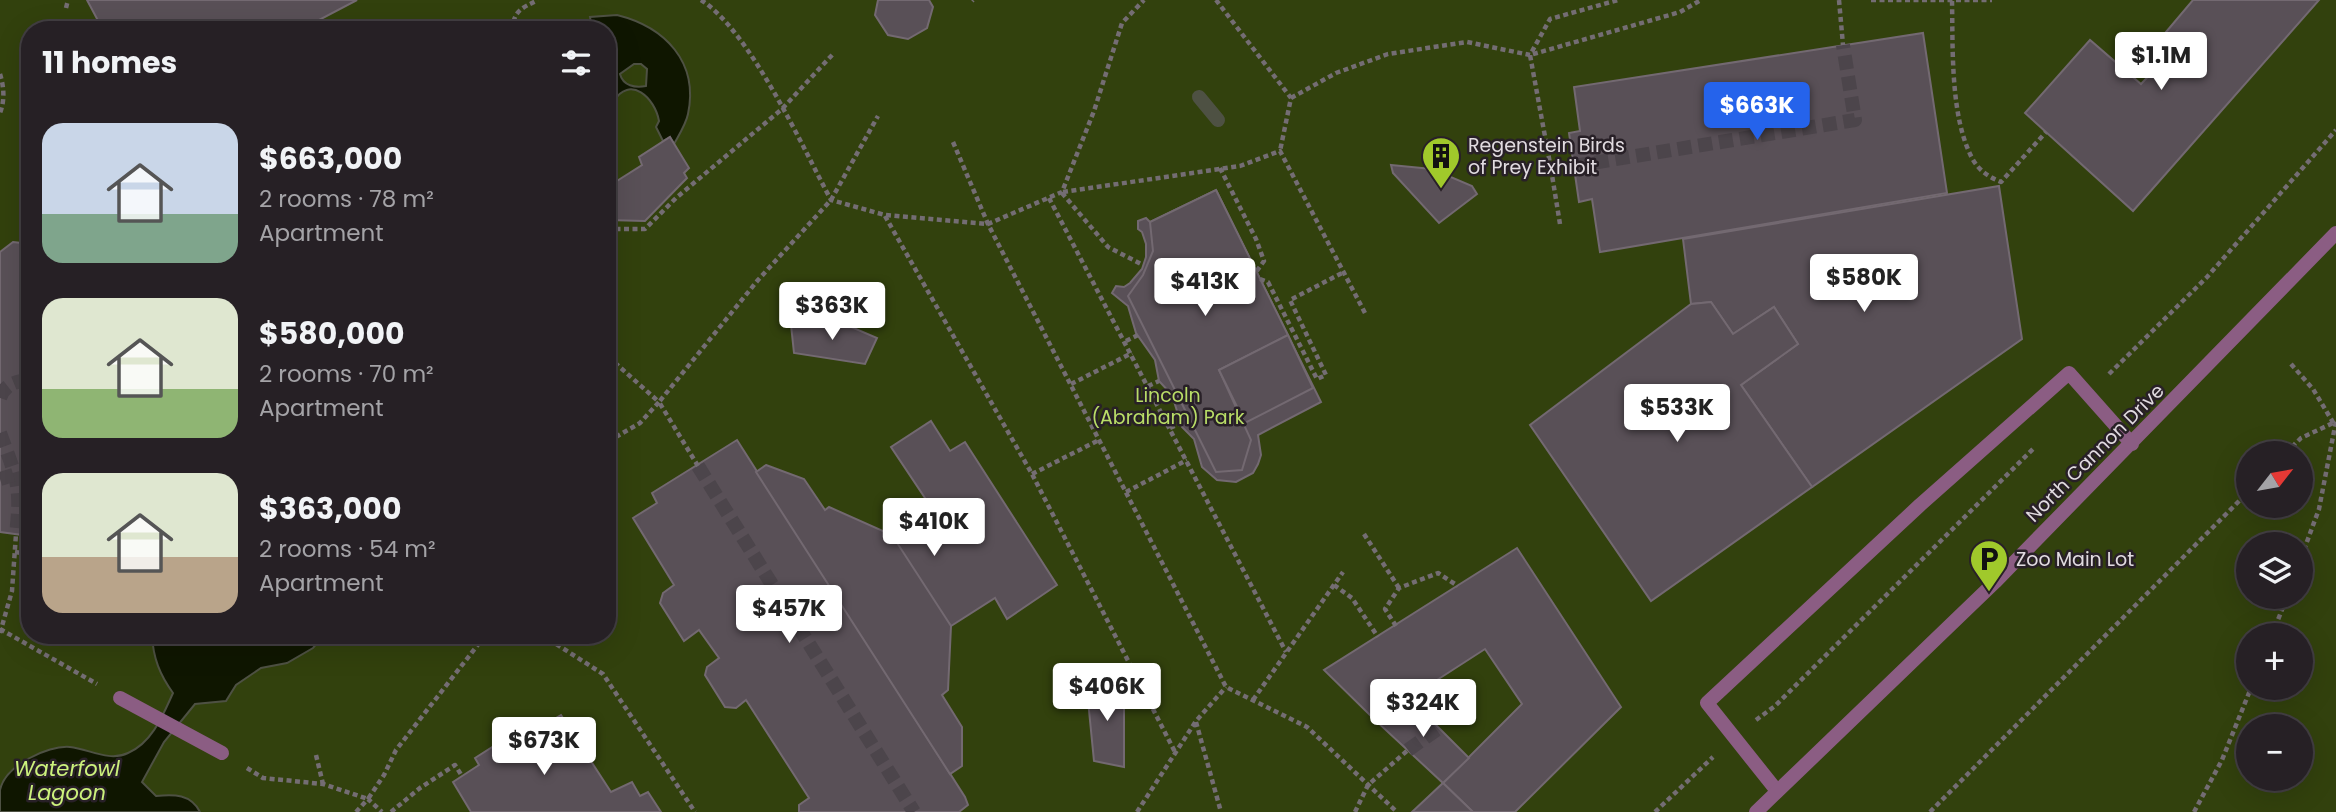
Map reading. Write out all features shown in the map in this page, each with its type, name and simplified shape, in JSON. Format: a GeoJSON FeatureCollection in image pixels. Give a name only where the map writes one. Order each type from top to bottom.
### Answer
{"type":"FeatureCollection","features":[{"type":"Feature","properties":{"kind":"street","name":"North Cannon Drive"},"geometry":{"type":"LineString","coordinates":[[1756,812],[1995,582],[2336,233]]}},
{"type":"Feature","properties":{"kind":"street"},"geometry":{"type":"LineString","coordinates":[[1777,791],[1707,703],[1920,505],[2069,373],[2132,444]]}},
{"type":"Feature","properties":{"kind":"street"},"geometry":{"type":"LineString","coordinates":[[120,698],[222,753]]}},
{"type":"Feature","properties":{"kind":"path"},"geometry":{"type":"LineString","coordinates":[[66,8],[68,0]]}},
{"type":"Feature","properties":{"kind":"path"},"geometry":{"type":"LineString","coordinates":[[513,21],[517,10],[538,0]]}},
{"type":"Feature","properties":{"kind":"path"},"geometry":{"type":"LineString","coordinates":[[701,0],[713,8],[736,32],[782,109],[831,200],[885,215],[988,224],[1062,192],[1240,166],[1280,151]]}},
{"type":"Feature","properties":{"kind":"path"},"geometry":{"type":"LineString","coordinates":[[713,8],[716,0]]}},
{"type":"Feature","properties":{"kind":"path"},"geometry":{"type":"LineString","coordinates":[[1062,192],[1094,111],[1122,23],[1142,2],[1134,0]]}},
{"type":"Feature","properties":{"kind":"path"},"geometry":{"type":"LineString","coordinates":[[1216,0],[1291,98],[1280,151],[1365,313]]}},
{"type":"Feature","properties":{"kind":"path"},"geometry":{"type":"LineString","coordinates":[[1560,224],[1530,55],[1550,19],[1618,0]]}},
{"type":"Feature","properties":{"kind":"path"},"geometry":{"type":"LineString","coordinates":[[1291,98],[1336,73],[1388,54],[1467,42],[1530,55],[1680,12],[1701,0]]}},
{"type":"Feature","properties":{"kind":"path"},"geometry":{"type":"LineString","coordinates":[[1839,0],[1843,45]]}},
{"type":"Feature","properties":{"kind":"path"},"geometry":{"type":"LineString","coordinates":[[1871,0],[1992,0]]}},
{"type":"Feature","properties":{"kind":"path"},"geometry":{"type":"LineString","coordinates":[[1951,1],[1957,107],[1972,158],[1984,174],[2001,182],[2046,132]]}},
{"type":"Feature","properties":{"kind":"path"},"geometry":{"type":"LineString","coordinates":[[616,229],[646,229],[676,198],[782,109],[833,54]]}},
{"type":"Feature","properties":{"kind":"path"},"geometry":{"type":"LineString","coordinates":[[0,74],[3,84],[0,113]]}},
{"type":"Feature","properties":{"kind":"path"},"geometry":{"type":"LineString","coordinates":[[616,437],[640,423],[750,289],[831,200],[878,116]]}},
{"type":"Feature","properties":{"kind":"path"},"geometry":{"type":"LineString","coordinates":[[953,142],[988,224],[1226,687],[1307,727],[1397,812]]}},
{"type":"Feature","properties":{"kind":"path"},"geometry":{"type":"LineString","coordinates":[[1551,169],[1574,166]]}},
{"type":"Feature","properties":{"kind":"path"},"geometry":{"type":"LineString","coordinates":[[1220,168],[1256,239],[1264,261],[1256,272]]}},
{"type":"Feature","properties":{"kind":"path"},"geometry":{"type":"LineString","coordinates":[[1062,192],[1108,247],[1143,265]]}},
{"type":"Feature","properties":{"kind":"path"},"geometry":{"type":"LineString","coordinates":[[1049,198],[1286,652]]}},
{"type":"Feature","properties":{"kind":"path"},"geometry":{"type":"LineString","coordinates":[[885,215],[1032,474],[1175,752]]}},
{"type":"Feature","properties":{"kind":"path"},"geometry":{"type":"LineString","coordinates":[[1260,279],[1268,282],[1317,379],[1326,375],[1290,300],[1342,273]]}},
{"type":"Feature","properties":{"kind":"path"},"geometry":{"type":"LineString","coordinates":[[1126,341],[1138,335]]}},
{"type":"Feature","properties":{"kind":"path"},"geometry":{"type":"LineString","coordinates":[[1071,384],[1132,353]]}},
{"type":"Feature","properties":{"kind":"path"},"geometry":{"type":"LineString","coordinates":[[616,364],[659,402],[698,466]]}},
{"type":"Feature","properties":{"kind":"path"},"geometry":{"type":"LineString","coordinates":[[2291,364],[2313,389],[2335,424],[2319,509],[2311,532]]}},
{"type":"Feature","properties":{"kind":"path"},"geometry":{"type":"LineString","coordinates":[[1148,386],[1159,381]]}},
{"type":"Feature","properties":{"kind":"path"},"geometry":{"type":"LineString","coordinates":[[1170,428],[1181,423]]}},
{"type":"Feature","properties":{"kind":"path"},"geometry":{"type":"LineString","coordinates":[[2298,441],[2335,424]]}},
{"type":"Feature","properties":{"kind":"path"},"geometry":{"type":"LineString","coordinates":[[1032,474],[1099,440]]}},
{"type":"Feature","properties":{"kind":"path"},"geometry":{"type":"LineString","coordinates":[[1126,492],[1187,460]]}},
{"type":"Feature","properties":{"kind":"path"},"geometry":{"type":"LineString","coordinates":[[1930,812],[2236,504]]}},
{"type":"Feature","properties":{"kind":"path"},"geometry":{"type":"LineString","coordinates":[[16,534],[12,591],[1,631],[21,642]]}},
{"type":"Feature","properties":{"kind":"path"},"geometry":{"type":"LineString","coordinates":[[1364,534],[1399,588]]}},
{"type":"Feature","properties":{"kind":"path"},"geometry":{"type":"LineString","coordinates":[[15,552],[21,553]]}},
{"type":"Feature","properties":{"kind":"path"},"geometry":{"type":"LineString","coordinates":[[1253,700],[1343,572]]}},
{"type":"Feature","properties":{"kind":"path"},"geometry":{"type":"LineString","coordinates":[[1396,626],[1385,609],[1399,588],[1437,573],[1458,586]]}},
{"type":"Feature","properties":{"kind":"path"},"geometry":{"type":"LineString","coordinates":[[1335,585],[1352,598],[1378,637]]}},
{"type":"Feature","properties":{"kind":"path"},"geometry":{"type":"LineString","coordinates":[[24,644],[120,698]]}},
{"type":"Feature","properties":{"kind":"path"},"geometry":{"type":"LineString","coordinates":[[356,812],[368,800],[396,750],[478,644]]}},
{"type":"Feature","properties":{"kind":"path"},"geometry":{"type":"LineString","coordinates":[[556,644],[603,674],[695,812]]}},
{"type":"Feature","properties":{"kind":"path"},"geometry":{"type":"LineString","coordinates":[[1435,681],[1440,689]]}},
{"type":"Feature","properties":{"kind":"path"},"geometry":{"type":"LineString","coordinates":[[1138,812],[1196,721],[1226,687]]}},
{"type":"Feature","properties":{"kind":"path"},"geometry":{"type":"LineString","coordinates":[[2194,812],[2222,760],[2246,700]]}},
{"type":"Feature","properties":{"kind":"path"},"geometry":{"type":"LineString","coordinates":[[1196,721],[1220,812]]}},
{"type":"Feature","properties":{"kind":"path"},"geometry":{"type":"LineString","coordinates":[[1355,812],[1368,785],[1408,751]]}},
{"type":"Feature","properties":{"kind":"path"},"geometry":{"type":"LineString","coordinates":[[222,753],[263,778],[323,784],[368,800],[382,812]]}},
{"type":"Feature","properties":{"kind":"path"},"geometry":{"type":"LineString","coordinates":[[316,755],[323,784]]}},
{"type":"Feature","properties":{"kind":"path"},"geometry":{"type":"LineString","coordinates":[[391,812],[420,788],[455,765],[462,776]]}},
{"type":"Feature","properties":{"kind":"green space","name":"Lincoln (Abraham) Park"},"geometry":{"type":"Polygon","coordinates":[[[0,0],[2336,0],[2336,812],[0,812],[0,0]]]}},
{"type":"Feature","properties":{"kind":"water"},"geometry":{"type":"Polygon","coordinates":[[[617,15],[650,28],[675,50],[688,78],[690,95],[687,118],[674,144],[670,137],[663,141],[656,127],[659,121],[657,112],[641,92],[627,90],[616,99],[616,21],[591,21],[590,17],[617,15]],[[634,64],[620,74],[627,84],[646,86],[647,69],[641,64],[634,64]]]}},
{"type":"Feature","properties":{"kind":"water","name":"Waterfowl Lagoon"},"geometry":{"type":"Polygon","coordinates":[[[153,644],[316,644],[287,663],[261,668],[236,685],[226,701],[195,704],[164,742],[142,782],[156,796],[181,796],[192,802],[200,812],[0,812],[0,790],[4,781],[18,765],[39,753],[70,747],[114,756],[128,753],[144,742],[161,719],[173,693],[164,680],[153,644]]]}},
{"type":"Feature","properties":{"kind":"building"},"geometry":{"type":"Polygon","coordinates":[[[87,0],[357,0],[317,21],[98,21],[87,0]]]}},
{"type":"Feature","properties":{"kind":"building"},"geometry":{"type":"Polygon","coordinates":[[[878,0],[929,0],[933,7],[927,28],[908,39],[888,35],[875,15],[878,0]]]}},
{"type":"Feature","properties":{"kind":"building"},"geometry":{"type":"Polygon","coordinates":[[[2193,0],[2319,0],[2133,211],[2025,113],[2090,40],[2141,84],[2174,49],[2161,38],[2193,0]]]}},
{"type":"Feature","properties":{"kind":"building"},"geometry":{"type":"Polygon","coordinates":[[[1923,33],[1947,193],[1600,252],[1592,199],[1579,202],[1569,133],[1580,131],[1574,87],[1923,33]]]}},
{"type":"Feature","properties":{"kind":"building"},"geometry":{"type":"Polygon","coordinates":[[[670,137],[689,168],[684,173],[687,178],[645,221],[616,220],[616,182],[642,165],[639,157],[670,137]]]}},
{"type":"Feature","properties":{"kind":"building","name":"Regenstein Birds of Prey Exhibit"},"geometry":{"type":"Polygon","coordinates":[[[1391,165],[1432,169],[1472,186],[1477,194],[1439,223],[1393,173],[1391,165]]]}},
{"type":"Feature","properties":{"kind":"building"},"geometry":{"type":"Polygon","coordinates":[[[1999,186],[2022,339],[1812,487],[1741,385],[1798,344],[1774,307],[1733,334],[1711,302],[1691,304],[1683,239],[1999,186]]]}},
{"type":"Feature","properties":{"kind":"building"},"geometry":{"type":"Polygon","coordinates":[[[1216,190],[1321,402],[1258,435],[1261,455],[1258,464],[1253,473],[1236,482],[1217,480],[1202,467],[1194,439],[1182,427],[1172,395],[1159,381],[1155,360],[1136,333],[1128,306],[1112,293],[1116,286],[1124,287],[1130,283],[1142,269],[1146,244],[1142,232],[1138,229],[1138,221],[1146,218],[1150,222],[1216,190]]]}},
{"type":"Feature","properties":{"kind":"building"},"geometry":{"type":"Polygon","coordinates":[[[1216,190],[1288,335],[1219,370],[1251,440],[1242,470],[1216,472],[1128,296],[1143,275],[1153,251],[1150,222],[1216,190]]]}},
{"type":"Feature","properties":{"kind":"building"},"geometry":{"type":"Polygon","coordinates":[[[13,242],[21,243],[21,535],[0,532],[0,252],[13,242]]]}},
{"type":"Feature","properties":{"kind":"building"},"geometry":{"type":"Polygon","coordinates":[[[1711,302],[1733,334],[1774,307],[1798,344],[1741,385],[1812,487],[1651,601],[1530,425],[1691,304],[1711,302]]]}},
{"type":"Feature","properties":{"kind":"building"},"geometry":{"type":"Polygon","coordinates":[[[821,323],[849,326],[877,338],[865,364],[794,353],[791,325],[821,323]]]}},
{"type":"Feature","properties":{"kind":"building"},"geometry":{"type":"Polygon","coordinates":[[[1288,335],[1313,388],[1245,423],[1219,370],[1288,335]]]}},
{"type":"Feature","properties":{"kind":"building"},"geometry":{"type":"Polygon","coordinates":[[[931,421],[950,451],[965,442],[1057,585],[1007,619],[995,598],[951,626],[945,619],[939,621],[940,639],[933,657],[918,667],[888,677],[813,557],[829,539],[843,530],[860,527],[873,531],[886,540],[933,510],[891,447],[931,421]]]}},
{"type":"Feature","properties":{"kind":"building"},"geometry":{"type":"Polygon","coordinates":[[[737,440],[965,797],[968,805],[959,812],[799,812],[799,805],[809,798],[746,700],[736,708],[725,707],[705,675],[707,667],[719,658],[699,630],[684,641],[660,603],[663,593],[674,585],[633,518],[657,503],[652,493],[737,440]]]}},
{"type":"Feature","properties":{"kind":"building"},"geometry":{"type":"Polygon","coordinates":[[[766,465],[804,479],[825,510],[829,507],[892,535],[951,626],[948,690],[942,695],[962,727],[962,766],[950,774],[756,472],[766,465]]]}},
{"type":"Feature","properties":{"kind":"building"},"geometry":{"type":"Polygon","coordinates":[[[1517,548],[1621,707],[1515,812],[1473,812],[1443,783],[1522,704],[1485,649],[1375,720],[1324,670],[1517,548]]]}},
{"type":"Feature","properties":{"kind":"building"},"geometry":{"type":"Polygon","coordinates":[[[1113,676],[1124,708],[1124,767],[1094,761],[1087,690],[1113,676]]]}},
{"type":"Feature","properties":{"kind":"building"},"geometry":{"type":"Polygon","coordinates":[[[1409,698],[1469,758],[1443,783],[1375,720],[1409,698]]]}},
{"type":"Feature","properties":{"kind":"building"},"geometry":{"type":"Polygon","coordinates":[[[561,715],[611,792],[632,782],[640,796],[648,792],[661,812],[471,812],[453,782],[479,765],[475,758],[527,725],[532,732],[561,715]]]}},
{"type":"Feature","properties":{"kind":"building"},"geometry":{"type":"Polygon","coordinates":[[[1443,783],[1473,812],[1412,812],[1443,783]]]}},
{"type":"Feature","properties":{"kind":"waterway"},"geometry":{"type":"LineString","coordinates":[[1199,97],[1218,120]]}},
{"type":"Feature","properties":{"kind":"tunnel"},"geometry":{"type":"LineString","coordinates":[[1574,166],[1855,120],[1843,45]]}},
{"type":"Feature","properties":{"kind":"tunnel"},"geometry":{"type":"LineString","coordinates":[[0,398],[5,389],[21,381]]}},
{"type":"Feature","properties":{"kind":"tunnel"},"geometry":{"type":"LineString","coordinates":[[0,433],[18,492],[16,534]]}},
{"type":"Feature","properties":{"kind":"tunnel"},"geometry":{"type":"LineString","coordinates":[[698,466],[914,812]]}},
{"type":"Feature","properties":{"kind":"tunnel"},"geometry":{"type":"LineString","coordinates":[[0,479],[16,474]]}},
{"type":"Feature","properties":{"kind":"tunnel"},"geometry":{"type":"LineString","coordinates":[[1408,750],[1439,728]]}},
{"type":"Feature","properties":{"kind":"place","name":"Regenstein Birds of Prey Exhibit"},"geometry":{"type":"Point","coordinates":[1441,190]}},
{"type":"Feature","properties":{"kind":"place","name":"Zoo Main Lot"},"geometry":{"type":"Point","coordinates":[1989,593]}}]}
